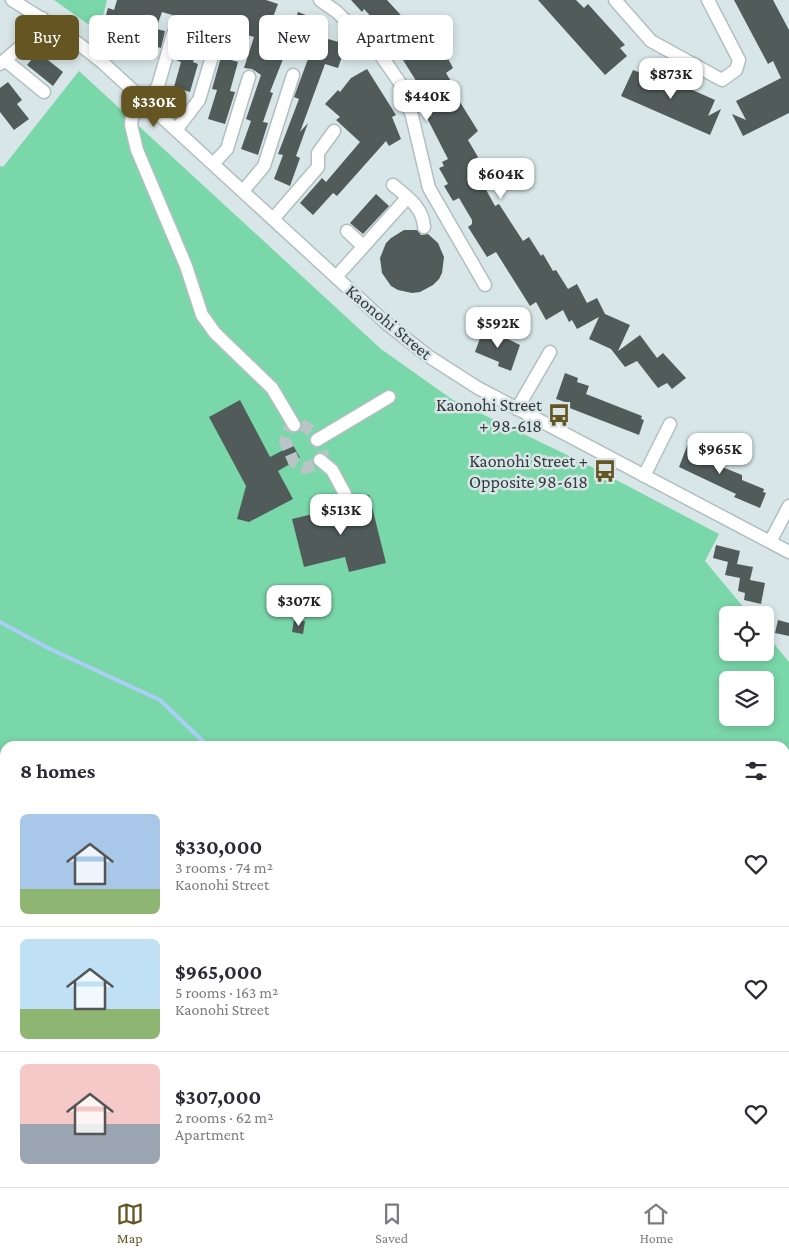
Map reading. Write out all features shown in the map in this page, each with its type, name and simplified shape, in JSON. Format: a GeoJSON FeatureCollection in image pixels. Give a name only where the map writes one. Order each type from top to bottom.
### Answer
{"type":"FeatureCollection","features":[{"type":"Feature","properties":{"kind":"street","name":"Kaonohi Street"},"geometry":{"type":"LineString","coordinates":[[12,0],[37,15]]}},
{"type":"Feature","properties":{"kind":"street"},"geometry":{"type":"LineString","coordinates":[[320,0],[336,12],[382,57],[400,83],[412,116],[429,188],[485,285]]}},
{"type":"Feature","properties":{"kind":"street"},"geometry":{"type":"LineString","coordinates":[[615,0],[651,41],[722,80],[736,70],[739,60],[708,0]]}},
{"type":"Feature","properties":{"kind":"street","name":"Kaonohi Street"},"geometry":{"type":"LineString","coordinates":[[79,44],[145,101],[386,323],[428,356],[469,383],[789,552]]}},
{"type":"Feature","properties":{"kind":"street"},"geometry":{"type":"LineString","coordinates":[[15,50],[2,62],[44,92]]}},
{"type":"Feature","properties":{"kind":"street"},"geometry":{"type":"LineString","coordinates":[[168,51],[158,86],[132,117],[131,125],[137,150],[186,266],[208,324],[272,388],[294,425]]}},
{"type":"Feature","properties":{"kind":"street"},"geometry":{"type":"LineString","coordinates":[[176,130],[199,100],[210,60]]}},
{"type":"Feature","properties":{"kind":"street"},"geometry":{"type":"LineString","coordinates":[[243,191],[264,166],[293,75]]}},
{"type":"Feature","properties":{"kind":"street"},"geometry":{"type":"LineString","coordinates":[[213,164],[227,149],[249,77]]}},
{"type":"Feature","properties":{"kind":"street"},"geometry":{"type":"LineString","coordinates":[[273,219],[318,167],[318,153],[334,131]]}},
{"type":"Feature","properties":{"kind":"street"},"geometry":{"type":"LineString","coordinates":[[393,185],[422,213],[424,227]]}},
{"type":"Feature","properties":{"kind":"street"},"geometry":{"type":"LineString","coordinates":[[336,277],[407,198]]}},
{"type":"Feature","properties":{"kind":"street"},"geometry":{"type":"LineString","coordinates":[[347,231],[363,246]]}},
{"type":"Feature","properties":{"kind":"street"},"geometry":{"type":"LineString","coordinates":[[517,409],[550,352]]}},
{"type":"Feature","properties":{"kind":"street"},"geometry":{"type":"LineString","coordinates":[[317,440],[389,397]]}},
{"type":"Feature","properties":{"kind":"street"},"geometry":{"type":"LineString","coordinates":[[644,476],[670,424]]}},
{"type":"Feature","properties":{"kind":"street"},"geometry":{"type":"LineString","coordinates":[[320,460],[332,470],[345,494]]}},
{"type":"Feature","properties":{"kind":"street"},"geometry":{"type":"LineString","coordinates":[[770,542],[789,506]]}},
{"type":"Feature","properties":{"kind":"green space"},"geometry":{"type":"Polygon","coordinates":[[[54,0],[107,0],[103,15],[89,15],[89,25],[79,18],[79,15],[75,15],[54,0]]]}},
{"type":"Feature","properties":{"kind":"green space"},"geometry":{"type":"Polygon","coordinates":[[[79,71],[381,349],[453,400],[586,464],[719,534],[705,561],[742,606],[719,606],[719,661],[774,661],[774,644],[789,662],[789,741],[0,741],[0,166],[3,167],[79,71]]]}},
{"type":"Feature","properties":{"kind":"building"},"geometry":{"type":"Polygon","coordinates":[[[117,0],[266,0],[278,4],[274,15],[259,15],[259,60],[283,60],[270,92],[273,93],[263,122],[268,123],[258,155],[241,149],[251,121],[246,119],[261,75],[252,69],[244,68],[247,60],[249,60],[249,52],[254,37],[249,36],[249,15],[172,15],[162,12],[158,23],[158,15],[106,15],[108,8],[114,10],[117,0]]]}},
{"type":"Feature","properties":{"kind":"building"},"geometry":{"type":"Polygon","coordinates":[[[351,0],[387,0],[401,15],[370,15],[364,9],[362,12],[351,0]]]}},
{"type":"Feature","properties":{"kind":"building"},"geometry":{"type":"Polygon","coordinates":[[[538,0],[576,0],[584,8],[588,4],[625,45],[620,48],[627,56],[605,75],[538,0]]]}},
{"type":"Feature","properties":{"kind":"building"},"geometry":{"type":"Polygon","coordinates":[[[734,0],[773,0],[789,30],[789,113],[743,136],[732,114],[746,120],[736,101],[781,78],[773,61],[768,64],[734,0]]]}},
{"type":"Feature","properties":{"kind":"building"},"geometry":{"type":"Polygon","coordinates":[[[158,29],[165,31],[161,48],[158,47],[158,29]]]}},
{"type":"Feature","properties":{"kind":"building"},"geometry":{"type":"Polygon","coordinates":[[[328,39],[338,42],[338,60],[341,60],[338,68],[325,64],[300,132],[308,123],[296,156],[300,158],[290,186],[274,179],[283,155],[278,154],[299,99],[294,97],[308,60],[328,60],[328,39]]]}},
{"type":"Feature","properties":{"kind":"building"},"geometry":{"type":"Polygon","coordinates":[[[31,60],[48,60],[63,72],[53,86],[27,65],[31,60]]]}},
{"type":"Feature","properties":{"kind":"building"},"geometry":{"type":"Polygon","coordinates":[[[176,60],[194,60],[193,62],[198,64],[190,92],[174,87],[181,62],[176,60]]]}},
{"type":"Feature","properties":{"kind":"building"},"geometry":{"type":"Polygon","coordinates":[[[220,60],[238,62],[230,91],[235,92],[225,124],[208,119],[217,90],[212,89],[220,60]]]}},
{"type":"Feature","properties":{"kind":"building"},"geometry":{"type":"Polygon","coordinates":[[[403,60],[449,60],[453,68],[446,73],[458,93],[455,94],[478,131],[468,140],[478,157],[473,161],[482,175],[479,177],[495,206],[499,204],[523,241],[529,237],[541,256],[543,254],[553,271],[556,270],[568,289],[577,284],[587,303],[597,298],[605,314],[630,325],[618,351],[640,335],[657,358],[663,353],[686,378],[672,389],[667,383],[658,388],[637,361],[625,367],[611,349],[589,339],[599,317],[577,329],[572,320],[569,322],[563,310],[546,320],[536,302],[530,306],[496,252],[487,257],[468,227],[472,224],[472,220],[459,198],[453,201],[444,186],[448,184],[439,168],[444,166],[442,162],[448,159],[427,118],[432,115],[422,96],[425,95],[403,60]]]}},
{"type":"Feature","properties":{"kind":"building"},"geometry":{"type":"Polygon","coordinates":[[[643,68],[715,100],[708,116],[721,109],[710,135],[621,96],[633,70],[641,73],[643,68]]]}},
{"type":"Feature","properties":{"kind":"building"},"geometry":{"type":"Polygon","coordinates":[[[367,69],[396,115],[392,117],[401,139],[389,146],[386,141],[337,196],[333,193],[313,215],[300,203],[322,178],[326,182],[360,142],[336,120],[340,117],[325,104],[338,90],[340,92],[351,78],[367,69]]]}},
{"type":"Feature","properties":{"kind":"building"},"geometry":{"type":"Polygon","coordinates":[[[8,82],[22,100],[17,104],[29,119],[14,130],[0,112],[0,88],[8,82]]]}},
{"type":"Feature","properties":{"kind":"building"},"geometry":{"type":"Polygon","coordinates":[[[376,194],[389,206],[363,234],[350,223],[376,194]]]}},
{"type":"Feature","properties":{"kind":"building"},"geometry":{"type":"Polygon","coordinates":[[[404,230],[417,230],[421,235],[428,234],[438,243],[444,257],[442,273],[439,279],[433,285],[420,292],[412,293],[398,290],[391,286],[382,273],[380,258],[386,243],[404,230]]]}},
{"type":"Feature","properties":{"kind":"building"},"geometry":{"type":"Polygon","coordinates":[[[484,327],[520,345],[511,371],[498,366],[499,362],[475,352],[484,327]]]}},
{"type":"Feature","properties":{"kind":"building"},"geometry":{"type":"Polygon","coordinates":[[[565,373],[578,378],[577,382],[589,386],[586,394],[642,416],[641,419],[644,420],[639,435],[567,407],[568,403],[556,399],[565,373]]]}},
{"type":"Feature","properties":{"kind":"building"},"geometry":{"type":"Polygon","coordinates":[[[240,400],[270,457],[293,445],[300,458],[278,471],[293,499],[249,522],[237,519],[246,486],[209,417],[240,400]]]}},
{"type":"Feature","properties":{"kind":"building"},"geometry":{"type":"Polygon","coordinates":[[[689,441],[713,454],[710,462],[742,475],[742,480],[764,489],[763,492],[766,493],[760,508],[734,497],[736,494],[679,467],[689,441]]]}},
{"type":"Feature","properties":{"kind":"building"},"geometry":{"type":"Polygon","coordinates":[[[369,495],[386,563],[349,572],[345,557],[304,567],[292,519],[334,509],[332,503],[345,502],[369,495]]]}},
{"type":"Feature","properties":{"kind":"building"},"geometry":{"type":"Polygon","coordinates":[[[716,545],[740,551],[737,564],[753,567],[750,580],[765,583],[761,604],[744,600],[745,593],[738,591],[740,578],[725,575],[728,562],[713,558],[716,545]]]}},
{"type":"Feature","properties":{"kind":"building"},"geometry":{"type":"Polygon","coordinates":[[[294,620],[305,621],[303,634],[292,632],[294,620]]]}},
{"type":"Feature","properties":{"kind":"building"},"geometry":{"type":"Polygon","coordinates":[[[778,620],[789,623],[789,636],[775,633],[778,620]]]}},
{"type":"Feature","properties":{"kind":"waterway"},"geometry":{"type":"LineString","coordinates":[[0,622],[48,648],[160,700],[203,741]]}},
{"type":"Feature","properties":{"kind":"tunnel"},"geometry":{"type":"LineString","coordinates":[[301,424],[312,431],[323,453],[317,464],[305,468],[294,462],[285,441],[290,428],[301,424]]}},
{"type":"Feature","properties":{"kind":"place","name":"Kaonohi Street + 98-618"},"geometry":{"type":"Point","coordinates":[559,415]}},
{"type":"Feature","properties":{"kind":"place","name":"Kaonohi Street + Opposite 98-618"},"geometry":{"type":"Point","coordinates":[605,471]}}]}
